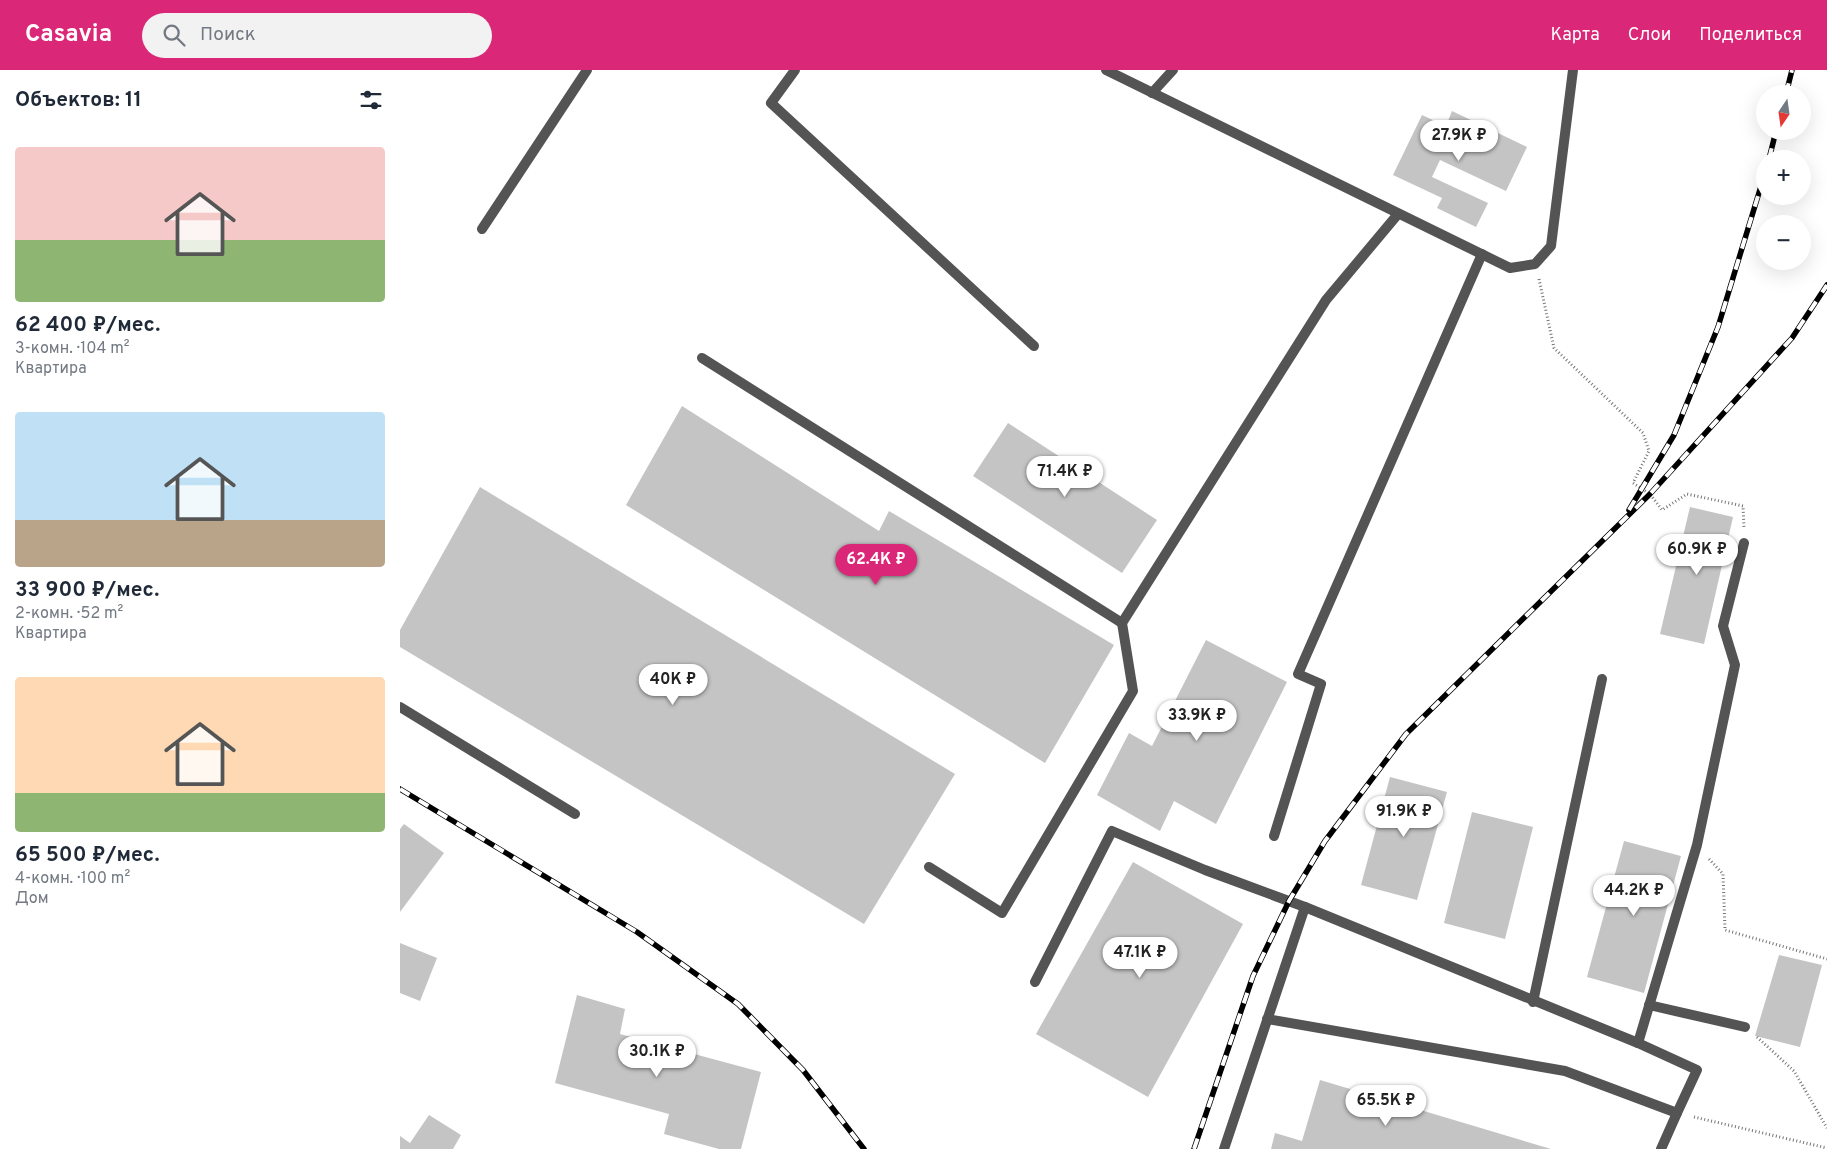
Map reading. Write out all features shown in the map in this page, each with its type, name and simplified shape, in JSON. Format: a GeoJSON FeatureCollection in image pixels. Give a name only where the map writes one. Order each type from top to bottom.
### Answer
{"type":"FeatureCollection","features":[{"type":"Feature","properties":{"kind":"lane"},"geometry":{"type":"LineString","coordinates":[[482,229],[587,70]]}},
{"type":"Feature","properties":{"kind":"lane"},"geometry":{"type":"LineString","coordinates":[[795,70],[771,103],[1034,346]]}},
{"type":"Feature","properties":{"kind":"lane"},"geometry":{"type":"LineString","coordinates":[[1106,70],[1510,268],[1535,264],[1551,246],[1573,70]]}},
{"type":"Feature","properties":{"kind":"lane"},"geometry":{"type":"LineString","coordinates":[[1152,92],[1173,70]]}},
{"type":"Feature","properties":{"kind":"lane"},"geometry":{"type":"LineString","coordinates":[[929,867],[1002,913],[1133,691],[1122,623],[1326,300],[1398,214]]}},
{"type":"Feature","properties":{"kind":"lane"},"geometry":{"type":"LineString","coordinates":[[1274,836],[1321,684],[1298,674],[1482,254]]}},
{"type":"Feature","properties":{"kind":"lane"},"geometry":{"type":"LineString","coordinates":[[702,358],[1122,623]]}},
{"type":"Feature","properties":{"kind":"lane"},"geometry":{"type":"LineString","coordinates":[[1638,1043],[1697,845],[1735,665],[1723,626],[1744,543]]}},
{"type":"Feature","properties":{"kind":"lane"},"geometry":{"type":"LineString","coordinates":[[1534,1002],[1602,680]]}},
{"type":"Feature","properties":{"kind":"lane"},"geometry":{"type":"LineString","coordinates":[[400,706],[575,814]]}},
{"type":"Feature","properties":{"kind":"lane"},"geometry":{"type":"LineString","coordinates":[[1035,982],[1112,831],[1205,870],[1305,907],[1638,1043],[1697,1070],[1661,1149]]}},
{"type":"Feature","properties":{"kind":"lane"},"geometry":{"type":"LineString","coordinates":[[1224,1149],[1305,907]]}},
{"type":"Feature","properties":{"kind":"lane"},"geometry":{"type":"LineString","coordinates":[[1649,1005],[1745,1027]]}},
{"type":"Feature","properties":{"kind":"lane"},"geometry":{"type":"LineString","coordinates":[[1267,1020],[1566,1071],[1677,1113]]}},
{"type":"Feature","properties":{"kind":"path"},"geometry":{"type":"LineString","coordinates":[[1535,264],[1554,348],[1643,433],[1649,451],[1633,483],[1650,494],[1662,510],[1687,494],[1743,506],[1744,543]]}},
{"type":"Feature","properties":{"kind":"path"},"geometry":{"type":"LineString","coordinates":[[1697,845],[1723,874],[1725,930],[1827,960]]}},
{"type":"Feature","properties":{"kind":"path"},"geometry":{"type":"LineString","coordinates":[[1745,1027],[1794,1071],[1827,1128]]}},
{"type":"Feature","properties":{"kind":"path"},"geometry":{"type":"LineString","coordinates":[[1677,1113],[1827,1148]]}},
{"type":"Feature","properties":{"kind":"building"},"geometry":{"type":"Polygon","coordinates":[[[1452,111],[1527,147],[1506,191],[1440,160],[1432,177],[1488,203],[1476,227],[1437,208],[1442,198],[1393,175],[1422,115],[1446,126],[1452,111]]]}},
{"type":"Feature","properties":{"kind":"building"},"geometry":{"type":"Polygon","coordinates":[[[682,406],[879,531],[889,511],[1114,645],[1045,763],[626,505],[682,406]]]}},
{"type":"Feature","properties":{"kind":"building"},"geometry":{"type":"Polygon","coordinates":[[[1008,423],[1157,520],[1122,573],[973,476],[1008,423]]]}},
{"type":"Feature","properties":{"kind":"building"},"geometry":{"type":"Polygon","coordinates":[[[480,487],[955,774],[864,924],[400,647],[400,630],[480,487]]]}},
{"type":"Feature","properties":{"kind":"building"},"geometry":{"type":"Polygon","coordinates":[[[1690,507],[1733,517],[1704,644],[1660,634],[1690,507]]]}},
{"type":"Feature","properties":{"kind":"building"},"geometry":{"type":"Polygon","coordinates":[[[1206,640],[1287,682],[1216,824],[1174,801],[1160,831],[1097,795],[1129,733],[1152,746],[1206,640]]]}},
{"type":"Feature","properties":{"kind":"building"},"geometry":{"type":"Polygon","coordinates":[[[1390,777],[1447,792],[1417,900],[1361,885],[1390,777]]]}},
{"type":"Feature","properties":{"kind":"building"},"geometry":{"type":"Polygon","coordinates":[[[1472,812],[1533,827],[1505,939],[1444,923],[1472,812]]]}},
{"type":"Feature","properties":{"kind":"building"},"geometry":{"type":"Polygon","coordinates":[[[404,824],[444,853],[400,912],[400,829],[404,824]]]}},
{"type":"Feature","properties":{"kind":"building"},"geometry":{"type":"Polygon","coordinates":[[[1624,841],[1681,856],[1644,993],[1587,977],[1624,841]]]}},
{"type":"Feature","properties":{"kind":"building"},"geometry":{"type":"Polygon","coordinates":[[[1133,862],[1243,924],[1148,1097],[1036,1034],[1133,862]]]}},
{"type":"Feature","properties":{"kind":"building"},"geometry":{"type":"Polygon","coordinates":[[[400,943],[437,958],[420,1001],[400,993],[400,943]]]}},
{"type":"Feature","properties":{"kind":"building"},"geometry":{"type":"Polygon","coordinates":[[[1779,955],[1822,965],[1800,1047],[1755,1036],[1779,955]]]}},
{"type":"Feature","properties":{"kind":"building"},"geometry":{"type":"Polygon","coordinates":[[[577,995],[625,1009],[620,1034],[761,1072],[741,1149],[719,1149],[664,1134],[669,1114],[555,1083],[577,995]]]}},
{"type":"Feature","properties":{"kind":"building"},"geometry":{"type":"Polygon","coordinates":[[[1320,1080],[1551,1149],[1271,1149],[1275,1133],[1302,1141],[1320,1080]]]}},
{"type":"Feature","properties":{"kind":"building"},"geometry":{"type":"Polygon","coordinates":[[[429,1115],[461,1135],[453,1149],[400,1149],[400,1136],[410,1143],[429,1115]]]}},
{"type":"Feature","properties":{"kind":"railway"},"geometry":{"type":"LineString","coordinates":[[1788,85],[1792,70]]}},
{"type":"Feature","properties":{"kind":"railway"},"geometry":{"type":"LineString","coordinates":[[1771,150],[1774,140]]}},
{"type":"Feature","properties":{"kind":"railway"},"geometry":{"type":"LineString","coordinates":[[1629,510],[1674,435],[1718,327],[1756,202]]}},
{"type":"Feature","properties":{"kind":"railway"},"geometry":{"type":"LineString","coordinates":[[1194,1149],[1253,976],[1289,901],[1325,841],[1406,734],[1650,494],[1792,338],[1827,285]]}},
{"type":"Feature","properties":{"kind":"railway"},"geometry":{"type":"LineString","coordinates":[[400,789],[637,932],[738,1004],[803,1070],[864,1149]]}}]}
